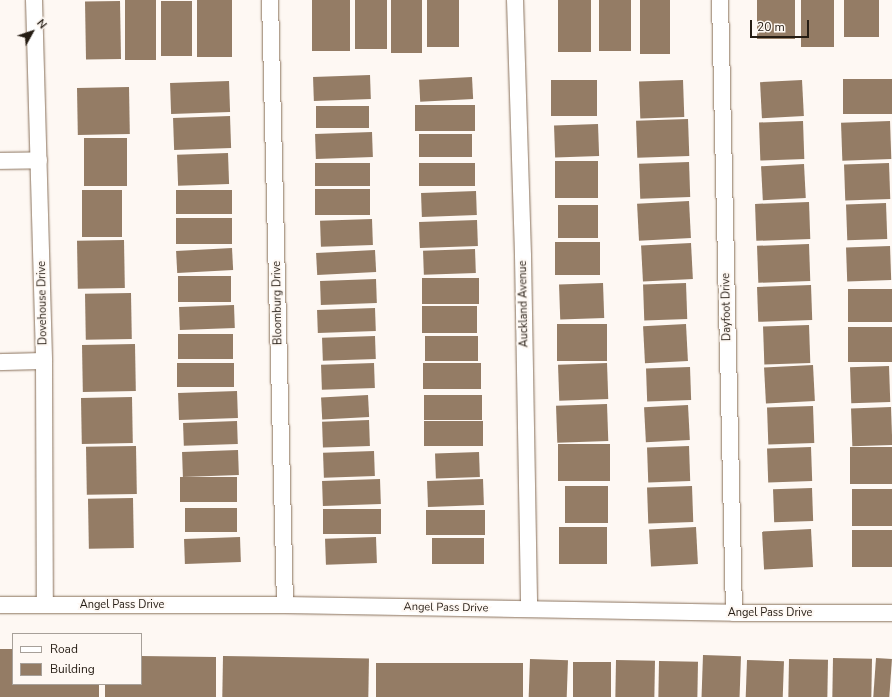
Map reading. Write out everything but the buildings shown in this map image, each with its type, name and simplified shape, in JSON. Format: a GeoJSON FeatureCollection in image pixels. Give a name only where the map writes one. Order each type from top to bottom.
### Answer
{"type":"FeatureCollection","features":[{"type":"Feature","properties":{"kind":"street","name":"Dovehouse Drive"},"geometry":{"type":"LineString","coordinates":[[34,0],[44,361],[45,605]]}},
{"type":"Feature","properties":{"kind":"street","name":"Bloomburg Drive"},"geometry":{"type":"LineString","coordinates":[[270,0],[285,605]]}},
{"type":"Feature","properties":{"kind":"street","name":"Auckland Avenue"},"geometry":{"type":"LineString","coordinates":[[515,0],[523,264],[530,609]]}},
{"type":"Feature","properties":{"kind":"street","name":"Dayfoot Drive"},"geometry":{"type":"LineString","coordinates":[[720,0],[734,613]]}},
{"type":"Feature","properties":{"kind":"street"},"geometry":{"type":"LineString","coordinates":[[0,161],[39,160]]}},
{"type":"Feature","properties":{"kind":"street"},"geometry":{"type":"LineString","coordinates":[[0,362],[44,361]]}},
{"type":"Feature","properties":{"kind":"street","name":"Angel Pass Drive"},"geometry":{"type":"LineString","coordinates":[[0,605],[285,605],[734,613],[892,613]]}}]}
